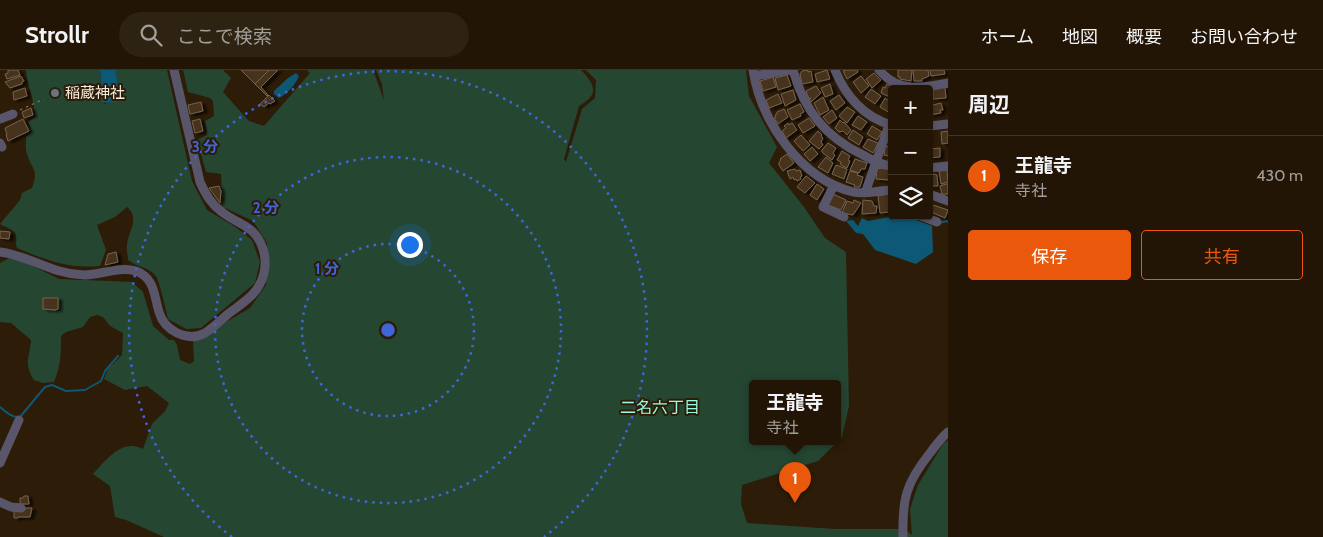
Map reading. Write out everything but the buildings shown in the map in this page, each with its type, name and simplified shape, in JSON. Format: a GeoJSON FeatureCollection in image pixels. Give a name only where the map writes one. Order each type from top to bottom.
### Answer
{"type":"FeatureCollection","features":[{"type":"Feature","properties":{"kind":"street"},"geometry":{"type":"LineString","coordinates":[[0,252],[23,256],[49,269],[73,274],[98,274],[128,269],[138,272],[144,275],[153,286],[159,312],[167,326],[174,331],[188,336],[204,334],[256,292],[264,274],[265,266],[261,245],[250,228],[223,213],[210,201],[200,182],[174,70]]}},
{"type":"Feature","properties":{"kind":"street"},"geometry":{"type":"LineString","coordinates":[[888,165],[876,162],[846,147],[832,136],[810,110],[792,70],[753,73],[760,99],[768,117],[787,146],[812,172],[834,185],[855,192],[888,190]]}},
{"type":"Feature","properties":{"kind":"street"},"geometry":{"type":"LineString","coordinates":[[835,70],[844,89],[852,100],[869,114],[888,124]]}},
{"type":"Feature","properties":{"kind":"street"},"geometry":{"type":"LineString","coordinates":[[879,70],[886,78],[908,88],[948,83]]}},
{"type":"Feature","properties":{"kind":"street"},"geometry":{"type":"LineString","coordinates":[[0,119],[13,114]]}},
{"type":"Feature","properties":{"kind":"street"},"geometry":{"type":"LineString","coordinates":[[933,126],[948,124]]}},
{"type":"Feature","properties":{"kind":"street"},"geometry":{"type":"LineString","coordinates":[[865,193],[888,130]]}},
{"type":"Feature","properties":{"kind":"street"},"geometry":{"type":"LineString","coordinates":[[933,168],[948,166]]}},
{"type":"Feature","properties":{"kind":"street"},"geometry":{"type":"LineString","coordinates":[[834,185],[823,207],[844,217]]}},
{"type":"Feature","properties":{"kind":"street"},"geometry":{"type":"LineString","coordinates":[[933,196],[948,201]]}},
{"type":"Feature","properties":{"kind":"street"},"geometry":{"type":"LineString","coordinates":[[932,220],[938,222]]}},
{"type":"Feature","properties":{"kind":"street"},"geometry":{"type":"LineString","coordinates":[[0,463],[19,420]]}},
{"type":"Feature","properties":{"kind":"street"},"geometry":{"type":"LineString","coordinates":[[903,537],[904,508],[908,485],[920,464],[948,432]]}},
{"type":"Feature","properties":{"kind":"street"},"geometry":{"type":"LineString","coordinates":[[0,502],[11,507],[21,508]]}},
{"type":"Feature","properties":{"kind":"path"},"geometry":{"type":"LineString","coordinates":[[13,114],[44,99]]}},
{"type":"Feature","properties":{"kind":"green space"},"geometry":{"type":"Polygon","coordinates":[[[26,70],[100,70],[104,104],[118,100],[116,70],[167,70],[192,181],[207,210],[234,226],[252,240],[260,262],[255,283],[201,328],[186,329],[168,319],[156,276],[128,260],[127,244],[133,225],[133,216],[127,207],[115,217],[97,225],[106,250],[100,266],[67,265],[17,248],[16,234],[0,224],[20,200],[22,193],[32,188],[35,177],[26,152],[26,137],[31,132],[28,122],[35,117],[26,70]]]}},
{"type":"Feature","properties":{"kind":"green space"},"geometry":{"type":"Polygon","coordinates":[[[183,70],[223,70],[231,78],[223,92],[249,121],[264,126],[310,73],[307,70],[373,70],[384,100],[382,84],[376,70],[581,70],[590,80],[593,93],[586,102],[579,106],[564,159],[566,162],[582,109],[595,98],[596,80],[586,70],[746,70],[749,96],[777,147],[769,163],[804,207],[825,238],[846,252],[849,406],[841,438],[841,380],[749,380],[749,445],[834,445],[818,461],[742,485],[741,504],[747,523],[835,529],[904,529],[912,535],[910,509],[918,485],[943,444],[948,440],[948,537],[164,537],[115,517],[110,486],[93,474],[109,457],[121,448],[135,446],[143,449],[152,424],[165,411],[169,403],[147,386],[125,390],[104,379],[108,369],[122,355],[123,333],[110,326],[103,317],[97,315],[90,317],[83,327],[66,332],[61,336],[61,353],[54,382],[43,383],[34,380],[28,364],[31,340],[11,323],[0,322],[0,263],[11,257],[17,258],[59,279],[132,282],[143,292],[153,326],[169,340],[174,340],[180,360],[190,364],[194,361],[193,341],[250,308],[266,285],[267,243],[253,221],[223,207],[221,174],[206,172],[197,140],[207,135],[205,121],[214,116],[213,101],[210,98],[188,92],[183,70]]]}},
{"type":"Feature","properties":{"kind":"water"},"geometry":{"type":"Polygon","coordinates":[[[100,70],[116,70],[119,96],[117,102],[103,103],[100,70]]]}},
{"type":"Feature","properties":{"kind":"water"},"geometry":{"type":"Polygon","coordinates":[[[296,73],[299,76],[288,91],[279,98],[274,94],[274,91],[296,73]]]}},
{"type":"Feature","properties":{"kind":"water"},"geometry":{"type":"Polygon","coordinates":[[[888,217],[888,220],[916,220],[932,226],[933,252],[916,264],[875,250],[863,234],[856,233],[846,221],[853,220],[858,226],[862,218],[868,221],[888,217]]]}},
{"type":"Feature","properties":{"kind":"waterway"},"geometry":{"type":"LineString","coordinates":[[939,223],[948,222]]}},
{"type":"Feature","properties":{"kind":"waterway"},"geometry":{"type":"LineString","coordinates":[[0,407],[12,416],[20,417],[45,387],[52,385],[66,391],[85,390],[101,381],[105,371],[118,356]]}},
{"type":"Feature","properties":{"kind":"place","name":"稲蔵神社"},"geometry":{"type":"Point","coordinates":[55,93]}},
{"type":"Feature","properties":{"kind":"place","name":"王龍寺"},"geometry":{"type":"Point","coordinates":[795,503]}},
{"type":"Feature","properties":{"kind":"district","name":"二名六丁目"},"geometry":{"type":"Point","coordinates":[660,407]}}]}
